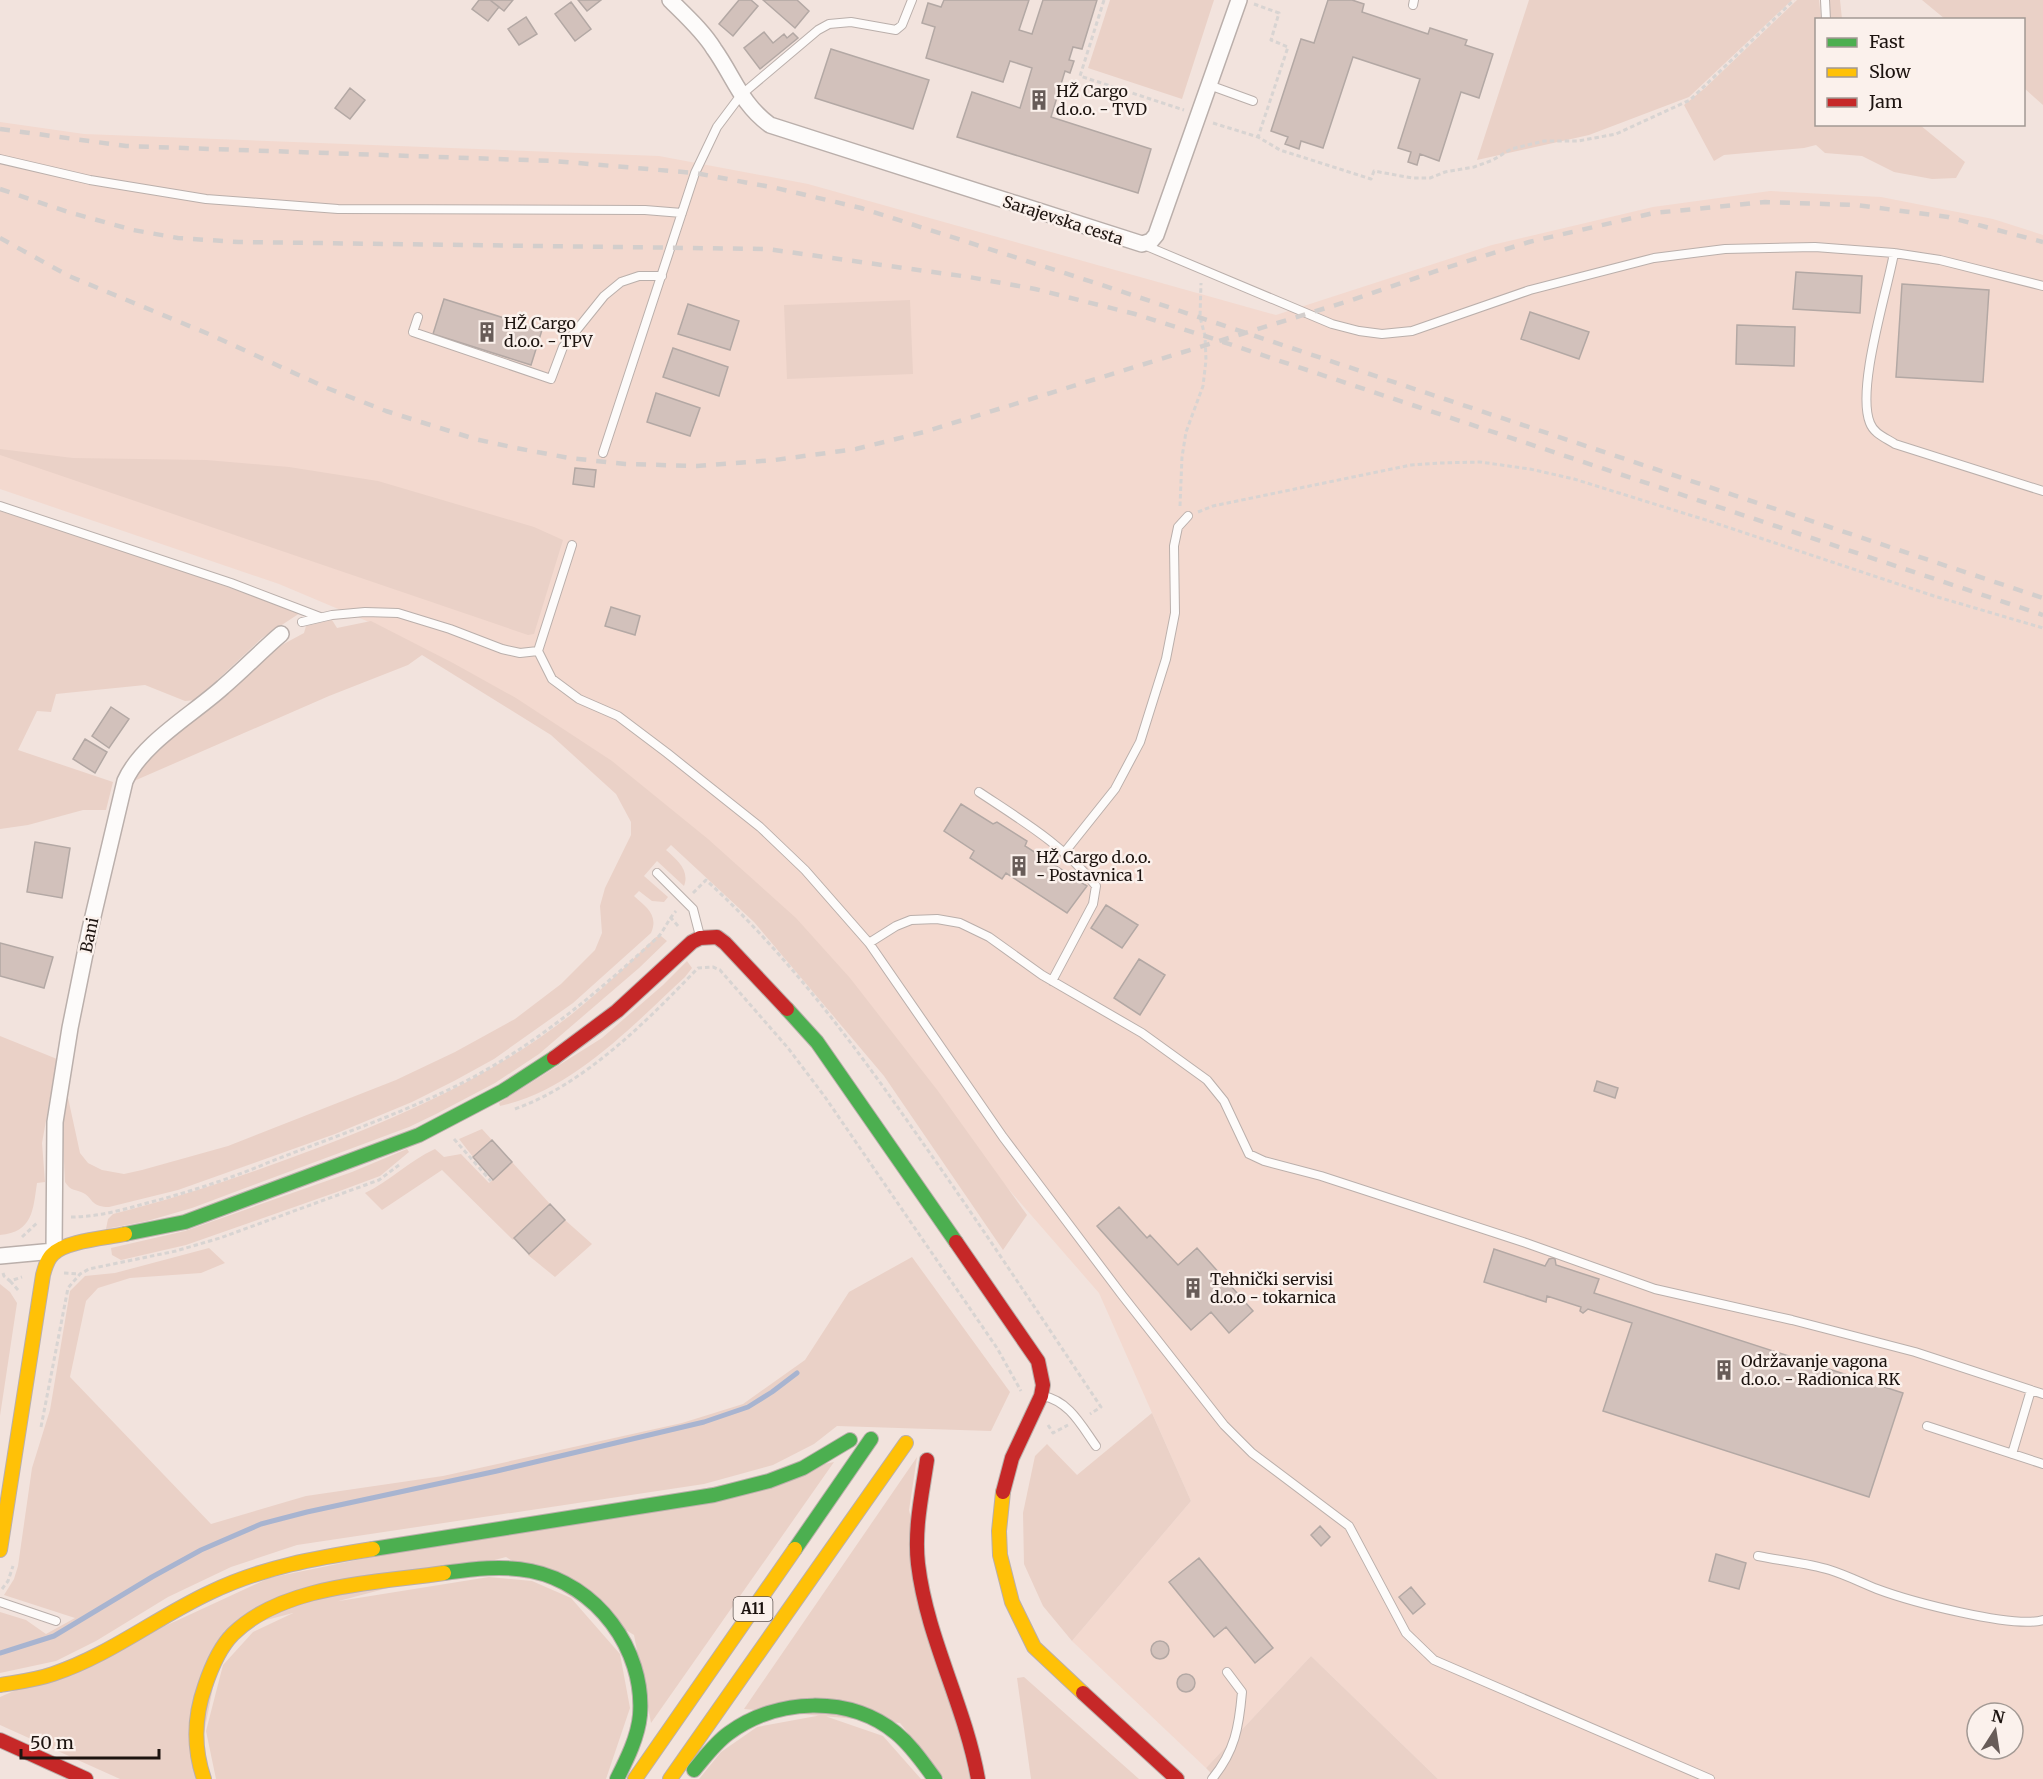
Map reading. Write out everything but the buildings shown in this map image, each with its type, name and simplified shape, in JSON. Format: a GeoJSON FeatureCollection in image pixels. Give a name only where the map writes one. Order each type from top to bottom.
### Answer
{"type":"FeatureCollection","features":[{"type":"Feature","properties":{"kind":"main road"},"geometry":{"type":"LineString","coordinates":[[0,1550],[43,1275],[54,1251],[185,1222],[419,1135],[503,1090],[573,1045],[656,977],[684,948],[700,938],[717,938],[725,943],[817,1042],[1038,1361],[1042,1374],[1041,1396],[1012,1458],[1000,1502],[999,1546],[1007,1591],[1024,1632],[1034,1647],[1177,1779]]}},
{"type":"Feature","properties":{"kind":"main road","name":"A11"},"geometry":{"type":"LineString","coordinates":[[635,1779],[871,1439]]}},
{"type":"Feature","properties":{"kind":"main road"},"geometry":{"type":"LineString","coordinates":[[0,1685],[50,1675],[87,1660],[198,1597],[238,1580],[299,1561],[714,1495],[769,1481],[802,1468],[850,1440]]}},
{"type":"Feature","properties":{"kind":"main road","name":"A11"},"geometry":{"type":"LineString","coordinates":[[670,1779],[906,1443]]}},
{"type":"Feature","properties":{"kind":"main road"},"geometry":{"type":"LineString","coordinates":[[927,1460],[918,1520],[917,1563],[925,1603],[966,1726],[978,1779]]}},
{"type":"Feature","properties":{"kind":"main road"},"geometry":{"type":"LineString","coordinates":[[204,1779],[197,1757],[195,1733],[197,1707],[217,1657],[233,1634],[256,1615],[288,1600],[328,1591],[405,1578],[498,1567],[532,1571],[551,1576],[572,1586],[603,1611],[617,1629],[638,1677],[640,1697],[637,1732],[617,1779]]}},
{"type":"Feature","properties":{"kind":"main road"},"geometry":{"type":"LineString","coordinates":[[688,1779],[728,1734],[764,1713],[795,1705],[830,1707],[860,1714],[890,1728],[918,1754],[935,1779]]}},
{"type":"Feature","properties":{"kind":"main road"},"geometry":{"type":"LineString","coordinates":[[0,1740],[86,1779]]}},
{"type":"Feature","properties":{"kind":"street","name":"Sarajevska cesta"},"geometry":{"type":"LineString","coordinates":[[670,0],[714,48],[741,95],[755,114],[770,124],[1142,244],[1151,241],[1156,235],[1209,85],[1244,1]]}},
{"type":"Feature","properties":{"kind":"street","name":"Bani"},"geometry":{"type":"LineString","coordinates":[[54,1251],[55,1122],[70,1028],[90,929],[125,782],[132,766],[141,756],[189,713],[222,688],[281,634]]}},
{"type":"Feature","properties":{"kind":"street"},"geometry":{"type":"LineString","coordinates":[[1,1262],[54,1251]]}},
{"type":"Feature","properties":{"kind":"lane"},"geometry":{"type":"LineString","coordinates":[[603,453],[695,173],[717,127],[741,95],[824,27],[838,22],[851,22],[896,30],[902,25],[912,0]]}},
{"type":"Feature","properties":{"kind":"lane"},"geometry":{"type":"LineString","coordinates":[[1825,0],[1826,18]]}},
{"type":"Feature","properties":{"kind":"lane"},"geometry":{"type":"LineString","coordinates":[[1209,85],[1253,101]]}},
{"type":"Feature","properties":{"kind":"lane"},"geometry":{"type":"LineString","coordinates":[[0,159],[90,180],[217,200],[338,209],[645,210],[682,213]]}},
{"type":"Feature","properties":{"kind":"lane"},"geometry":{"type":"LineString","coordinates":[[1142,244],[1332,324],[1382,334],[1412,331],[1530,290],[1654,258],[1725,249],[1815,247],[1894,253],[1940,260],[2043,286]]}},
{"type":"Feature","properties":{"kind":"lane"},"geometry":{"type":"LineString","coordinates":[[1894,253],[1867,383],[1870,423],[1876,433],[1895,444],[2043,491]]}},
{"type":"Feature","properties":{"kind":"lane"},"geometry":{"type":"LineString","coordinates":[[418,317],[413,332],[551,379],[563,347],[604,296],[621,282],[639,276],[662,276]]}},
{"type":"Feature","properties":{"kind":"lane"},"geometry":{"type":"LineString","coordinates":[[0,506],[231,583],[320,617]]}},
{"type":"Feature","properties":{"kind":"lane"},"geometry":{"type":"LineString","coordinates":[[1064,853],[1115,789],[1140,742],[1166,659],[1175,613],[1174,546],[1178,527],[1188,516]]}},
{"type":"Feature","properties":{"kind":"lane"},"geometry":{"type":"LineString","coordinates":[[572,545],[538,651],[552,680],[579,699],[618,716],[760,826],[805,870],[869,943],[1003,1137],[1224,1425],[1252,1454],[1349,1526],[1406,1633],[1434,1660],[1710,1779]]}},
{"type":"Feature","properties":{"kind":"lane"},"geometry":{"type":"LineString","coordinates":[[302,622],[320,617],[365,612],[398,613],[450,629],[502,649],[520,653],[538,651]]}},
{"type":"Feature","properties":{"kind":"lane"},"geometry":{"type":"LineString","coordinates":[[979,792],[1049,839],[1084,871],[1096,886],[1093,904],[1052,981]]}},
{"type":"Feature","properties":{"kind":"lane"},"geometry":{"type":"LineString","coordinates":[[657,873],[693,909],[700,938]]}},
{"type":"Feature","properties":{"kind":"lane"},"geometry":{"type":"LineString","coordinates":[[869,943],[910,920],[960,923],[989,937],[1052,981],[1142,1033],[1207,1080],[1224,1101],[1249,1154],[1264,1161],[1321,1176],[1526,1243],[1655,1289],[1792,1320],[1916,1352],[2043,1394]]}},
{"type":"Feature","properties":{"kind":"lane"},"geometry":{"type":"LineString","coordinates":[[2012,1454],[2031,1390]]}},
{"type":"Feature","properties":{"kind":"lane"},"geometry":{"type":"LineString","coordinates":[[1041,1396],[1063,1403],[1079,1420],[1096,1446]]}},
{"type":"Feature","properties":{"kind":"lane"},"geometry":{"type":"LineString","coordinates":[[1927,1426],[2043,1464]]}},
{"type":"Feature","properties":{"kind":"lane"},"geometry":{"type":"LineString","coordinates":[[1758,1556],[1829,1570],[1880,1590],[1949,1609],[2015,1622],[2043,1620]]}},
{"type":"Feature","properties":{"kind":"lane"},"geometry":{"type":"LineString","coordinates":[[0,1602],[56,1621]]}},
{"type":"Feature","properties":{"kind":"lane"},"geometry":{"type":"LineString","coordinates":[[1212,1779],[1231,1751],[1240,1722],[1242,1692],[1227,1672]]}},
{"type":"Feature","properties":{"kind":"path"},"geometry":{"type":"LineString","coordinates":[[1104,0],[1080,76],[1188,111]]}},
{"type":"Feature","properties":{"kind":"path"},"geometry":{"type":"LineString","coordinates":[[1206,121],[1258,136],[1280,150],[1371,179],[1374,171],[1412,178],[1430,178],[1445,172],[1474,167],[1493,160],[1511,149],[1544,141],[1578,141],[1616,134],[1690,99],[1794,0]]}},
{"type":"Feature","properties":{"kind":"path"},"geometry":{"type":"LineString","coordinates":[[1244,1],[1279,13],[1271,40],[1288,47],[1258,136]]}},
{"type":"Feature","properties":{"kind":"path"},"geometry":{"type":"LineString","coordinates":[[1182,523],[1181,499],[1185,440],[1203,386],[1206,360],[1205,336],[1200,317],[1201,269]]}},
{"type":"Feature","properties":{"kind":"path"},"geometry":{"type":"LineString","coordinates":[[1188,516],[1213,506],[1411,465],[1480,462],[1530,469],[1574,479],[1934,596],[2043,628]]}},
{"type":"Feature","properties":{"kind":"path"},"geometry":{"type":"LineString","coordinates":[[698,889],[706,880],[754,926],[815,996],[869,1066],[978,1222],[1101,1407],[1090,1414]]}},
{"type":"Feature","properties":{"kind":"path"},"geometry":{"type":"LineString","coordinates":[[85,1217],[112,1213],[180,1195],[396,1114],[463,1083],[552,1026],[615,976],[659,936],[665,923],[677,910]]}},
{"type":"Feature","properties":{"kind":"path"},"geometry":{"type":"LineString","coordinates":[[670,917],[681,930]]}},
{"type":"Feature","properties":{"kind":"path"},"geometry":{"type":"LineString","coordinates":[[708,961],[720,970],[780,1039],[825,1097],[997,1348],[1022,1392],[1019,1400]]}},
{"type":"Feature","properties":{"kind":"path"},"geometry":{"type":"LineString","coordinates":[[510,1110],[528,1104],[562,1086],[596,1063],[662,1005],[698,968],[713,967]]}},
{"type":"Feature","properties":{"kind":"path"},"geometry":{"type":"LineString","coordinates":[[450,1136],[491,1181]]}},
{"type":"Feature","properties":{"kind":"path"},"geometry":{"type":"LineString","coordinates":[[58,1344],[68,1288],[80,1274],[89,1269],[176,1251],[220,1238],[379,1180],[403,1163]]}},
{"type":"Feature","properties":{"kind":"path"},"geometry":{"type":"LineString","coordinates":[[13,1238],[22,1237],[40,1219]]}},
{"type":"Feature","properties":{"kind":"path"},"geometry":{"type":"LineString","coordinates":[[1,1262],[4,1276],[10,1281],[20,1278]]}},
{"type":"Feature","properties":{"kind":"path"},"geometry":{"type":"LineString","coordinates":[[66,1273],[80,1274]]}},
{"type":"Feature","properties":{"kind":"path"},"geometry":{"type":"LineString","coordinates":[[1047,1422],[1053,1433]]}},
{"type":"Feature","properties":{"kind":"path"},"geometry":{"type":"LineString","coordinates":[[1045,1435],[1066,1426]]}},
{"type":"Feature","properties":{"kind":"shaded area"},"geometry":{"type":"Polygon","coordinates":[[[1110,0],[1214,0],[1182,99],[1088,68],[1110,0]]]}},
{"type":"Feature","properties":{"kind":"shaded area"},"geometry":{"type":"Polygon","coordinates":[[[1529,0],[1792,0],[1689,97],[1589,135],[1477,160],[1529,0]]]}},
{"type":"Feature","properties":{"kind":"shaded area"},"geometry":{"type":"Polygon","coordinates":[[[1797,0],[1819,0],[1821,18],[1815,18],[1815,126],[1921,126],[1965,162],[1956,178],[1932,179],[1894,172],[1862,156],[1825,153],[1816,145],[1724,155],[1714,161],[1684,105],[1705,88],[1797,0]]]}},
{"type":"Feature","properties":{"kind":"shaded area"},"geometry":{"type":"Polygon","coordinates":[[[1828,0],[1840,0],[1842,18],[1829,18],[1828,0]]]}},
{"type":"Feature","properties":{"kind":"shaded area"},"geometry":{"type":"Polygon","coordinates":[[[1922,0],[2043,0],[2043,105],[2025,89],[2025,18],[1944,18],[1922,0]]]}},
{"type":"Feature","properties":{"kind":"shaded area"},"geometry":{"type":"Polygon","coordinates":[[[0,122],[84,134],[659,156],[808,184],[1276,315],[1492,245],[1653,207],[1770,191],[1881,197],[1993,219],[2043,235],[2043,1779],[1438,1779],[1311,1656],[1206,1768],[1072,1641],[1191,1501],[1099,1293],[723,861],[531,715],[381,627],[279,584],[0,489],[0,122]]]}},
{"type":"Feature","properties":{"kind":"shaded area"},"geometry":{"type":"Polygon","coordinates":[[[910,300],[913,374],[787,379],[784,305],[910,300]]]}},
{"type":"Feature","properties":{"kind":"shaded area"},"geometry":{"type":"Polygon","coordinates":[[[0,449],[73,458],[206,460],[289,467],[378,481],[534,527],[563,540],[534,634],[528,635],[0,455],[0,449]]]}},
{"type":"Feature","properties":{"kind":"shaded area"},"geometry":{"type":"Polygon","coordinates":[[[0,511],[139,555],[300,613],[262,638],[196,700],[185,701],[145,685],[56,694],[51,712],[37,711],[18,750],[113,782],[106,810],[83,810],[28,825],[0,829],[0,511]]]}},
{"type":"Feature","properties":{"kind":"shaded area"},"geometry":{"type":"Polygon","coordinates":[[[332,620],[337,628],[371,621],[516,698],[612,761],[708,839],[796,918],[850,978],[938,1091],[1027,1215],[1003,1250],[884,1076],[754,922],[671,845],[666,850],[684,870],[684,886],[657,861],[644,876],[668,897],[664,902],[652,901],[639,891],[634,896],[652,916],[651,933],[573,1003],[494,1059],[412,1102],[335,1134],[178,1190],[103,1207],[95,1204],[85,1194],[68,1187],[65,1182],[62,1120],[67,1093],[80,1153],[88,1163],[102,1170],[124,1174],[142,1170],[228,1146],[396,1080],[455,1052],[515,1019],[561,984],[595,950],[602,933],[600,906],[605,888],[631,835],[631,822],[616,794],[551,735],[422,655],[408,665],[329,696],[127,784],[137,768],[267,653],[304,633],[306,626],[332,620]]]}},
{"type":"Feature","properties":{"kind":"shaded area"},"geometry":{"type":"Polygon","coordinates":[[[661,936],[667,941],[639,968],[539,1054],[495,1083],[409,1127],[192,1208],[147,1221],[106,1229],[108,1219],[113,1214],[192,1192],[294,1157],[354,1134],[452,1090],[543,1036],[583,1005],[656,937],[661,936]]]}},
{"type":"Feature","properties":{"kind":"shaded area"},"geometry":{"type":"Polygon","coordinates":[[[687,961],[692,968],[685,977],[600,1054],[552,1086],[526,1098],[500,1106],[499,1103],[602,1038],[687,961]]]}},
{"type":"Feature","properties":{"kind":"shaded area"},"geometry":{"type":"Polygon","coordinates":[[[0,1036],[57,1059],[42,1143],[45,1182],[37,1183],[32,1211],[25,1224],[11,1233],[0,1235],[0,1036]]]}},
{"type":"Feature","properties":{"kind":"shaded area"},"geometry":{"type":"Polygon","coordinates":[[[482,1129],[492,1140],[473,1157],[459,1139],[482,1129]]]}},
{"type":"Feature","properties":{"kind":"shaded area"},"geometry":{"type":"Polygon","coordinates":[[[407,1149],[409,1152],[380,1176],[337,1192],[186,1245],[121,1260],[112,1255],[111,1248],[185,1231],[352,1172],[407,1149]]]}},
{"type":"Feature","properties":{"kind":"shaded area"},"geometry":{"type":"Polygon","coordinates":[[[435,1149],[444,1157],[461,1154],[489,1183],[512,1162],[550,1204],[513,1240],[442,1170],[382,1210],[365,1193],[435,1149]]]}},
{"type":"Feature","properties":{"kind":"shaded area"},"geometry":{"type":"Polygon","coordinates":[[[565,1220],[592,1244],[555,1277],[528,1255],[565,1220]]]}},
{"type":"Feature","properties":{"kind":"shaded area"},"geometry":{"type":"Polygon","coordinates":[[[209,1248],[225,1263],[201,1273],[130,1278],[98,1288],[86,1301],[70,1377],[211,1524],[306,1496],[443,1476],[682,1423],[743,1404],[805,1360],[849,1292],[912,1257],[1010,1392],[991,1431],[837,1426],[814,1444],[773,1465],[704,1484],[297,1545],[231,1567],[168,1597],[96,1641],[56,1661],[0,1673],[0,1612],[26,1620],[46,1634],[75,1618],[4,1595],[14,1579],[18,1566],[32,1468],[50,1410],[70,1291],[85,1276],[115,1273],[209,1248]]]}},
{"type":"Feature","properties":{"kind":"shaded area"},"geometry":{"type":"Polygon","coordinates":[[[0,1284],[10,1292],[17,1303],[0,1416],[0,1284]]]}},
{"type":"Feature","properties":{"kind":"shaded area"},"geometry":{"type":"Polygon","coordinates":[[[1152,1413],[1191,1501],[1072,1641],[1043,1606],[1024,1564],[1023,1513],[1035,1456],[1047,1444],[1077,1475],[1152,1413]]]}},
{"type":"Feature","properties":{"kind":"shaded area"},"geometry":{"type":"Polygon","coordinates":[[[917,1457],[909,1510],[970,1779],[944,1779],[900,1723],[744,1709],[917,1457]]]}},
{"type":"Feature","properties":{"kind":"shaded area"},"geometry":{"type":"Polygon","coordinates":[[[834,1462],[651,1723],[634,1635],[506,1557],[224,1631],[195,1779],[120,1779],[0,1725],[0,1697],[269,1578],[834,1462]]]}},
{"type":"Feature","properties":{"kind":"shaded area"},"geometry":{"type":"Polygon","coordinates":[[[489,1577],[532,1581],[571,1598],[620,1654],[630,1708],[606,1779],[216,1779],[206,1731],[223,1665],[253,1632],[308,1606],[489,1577]]]}},
{"type":"Feature","properties":{"kind":"shaded area"},"geometry":{"type":"Polygon","coordinates":[[[1311,1656],[1438,1779],[1217,1779],[1206,1768],[1311,1656]]]}},
{"type":"Feature","properties":{"kind":"shaded area"},"geometry":{"type":"Polygon","coordinates":[[[1024,1677],[1139,1779],[1031,1779],[1017,1678],[1024,1677]]]}},
{"type":"Feature","properties":{"kind":"shaded area"},"geometry":{"type":"Polygon","coordinates":[[[822,1715],[883,1736],[921,1779],[699,1779],[721,1752],[757,1727],[822,1715]]]}},
{"type":"Feature","properties":{"kind":"waterway"},"geometry":{"type":"LineString","coordinates":[[0,1653],[54,1636],[201,1550],[261,1524],[704,1422],[748,1407],[797,1373]]}},
{"type":"Feature","properties":{"kind":"railway"},"geometry":{"type":"LineString","coordinates":[[0,129],[126,146],[554,161],[695,173],[776,188],[861,208],[1102,285],[2043,598]]}},
{"type":"Feature","properties":{"kind":"railway"},"geometry":{"type":"LineString","coordinates":[[0,189],[68,212],[133,230],[178,238],[238,242],[767,249],[969,277],[1035,289],[1135,314],[1205,336],[2043,615]]}},
{"type":"Feature","properties":{"kind":"railway"},"geometry":{"type":"LineString","coordinates":[[0,238],[69,276],[211,335],[327,388],[386,411],[475,439],[569,458],[625,464],[697,466],[775,460],[856,449],[924,432],[1352,300],[1529,242],[1654,213],[1765,202],[1856,205],[1948,217],[2043,242]]}},
{"type":"Feature","properties":{"kind":"traffic: fast"},"geometry":{"type":"LineString","coordinates":[[787,1009],[817,1042],[956,1242]]}},
{"type":"Feature","properties":{"kind":"traffic: fast"},"geometry":{"type":"LineString","coordinates":[[125,1234],[185,1222],[419,1135],[503,1091],[554,1058]]}},
{"type":"Feature","properties":{"kind":"traffic: fast"},"geometry":{"type":"LineString","coordinates":[[795,1549],[871,1439]]}},
{"type":"Feature","properties":{"kind":"traffic: fast"},"geometry":{"type":"LineString","coordinates":[[373,1549],[714,1495],[769,1481],[803,1468],[850,1440]]}},
{"type":"Feature","properties":{"kind":"traffic: fast"},"geometry":{"type":"LineString","coordinates":[[444,1573],[498,1568],[520,1569],[555,1578],[576,1590],[612,1623],[625,1644],[634,1666],[639,1690],[640,1715],[634,1740],[617,1779]]}},
{"type":"Feature","properties":{"kind":"traffic: fast"},"geometry":{"type":"LineString","coordinates":[[694,1770],[719,1741],[748,1721],[769,1713],[813,1706],[835,1707],[857,1712],[877,1721],[907,1743],[935,1779]]}},
{"type":"Feature","properties":{"kind":"traffic: slow"},"geometry":{"type":"LineString","coordinates":[[0,1550],[43,1275],[49,1258],[67,1246],[125,1234]]}},
{"type":"Feature","properties":{"kind":"traffic: slow"},"geometry":{"type":"LineString","coordinates":[[670,1779],[906,1443]]}},
{"type":"Feature","properties":{"kind":"traffic: slow"},"geometry":{"type":"LineString","coordinates":[[1003,1492],[999,1531],[1000,1555],[1012,1602],[1034,1647],[1083,1693]]}},
{"type":"Feature","properties":{"kind":"traffic: slow"},"geometry":{"type":"LineString","coordinates":[[0,1685],[40,1678],[74,1666],[191,1602],[250,1576],[310,1560],[373,1549]]}},
{"type":"Feature","properties":{"kind":"traffic: slow"},"geometry":{"type":"LineString","coordinates":[[635,1779],[795,1549]]}},
{"type":"Feature","properties":{"kind":"traffic: slow"},"geometry":{"type":"LineString","coordinates":[[204,1779],[200,1767],[196,1732],[201,1698],[213,1665],[233,1634],[254,1617],[305,1595],[333,1588],[444,1573]]}},
{"type":"Feature","properties":{"kind":"traffic: jam"},"geometry":{"type":"LineString","coordinates":[[554,1058],[617,1011],[692,942],[700,938],[717,937],[725,943],[787,1009]]}},
{"type":"Feature","properties":{"kind":"traffic: jam"},"geometry":{"type":"LineString","coordinates":[[956,1242],[1038,1361],[1043,1385],[1041,1396],[1012,1458],[1003,1492]]}},
{"type":"Feature","properties":{"kind":"traffic: jam"},"geometry":{"type":"LineString","coordinates":[[927,1460],[918,1525],[918,1564],[929,1619],[964,1725],[978,1779]]}},
{"type":"Feature","properties":{"kind":"traffic: jam"},"geometry":{"type":"LineString","coordinates":[[1083,1693],[1177,1779]]}},
{"type":"Feature","properties":{"kind":"traffic: jam"},"geometry":{"type":"LineString","coordinates":[[0,1740],[86,1779]]}},
{"type":"Feature","properties":{"kind":"place","name":"HŽ Cargo d.o.o. - TVD"},"geometry":{"type":"Point","coordinates":[1039,100]}},
{"type":"Feature","properties":{"kind":"place","name":"HŽ Cargo d.o.o. - TPV"},"geometry":{"type":"Point","coordinates":[487,332]}},
{"type":"Feature","properties":{"kind":"place","name":"HŽ Cargo d.o.o. - Postavnica 1"},"geometry":{"type":"Point","coordinates":[1019,866]}},
{"type":"Feature","properties":{"kind":"place","name":"Tehnički servisi d.o.o - tokarnica"},"geometry":{"type":"Point","coordinates":[1193,1288]}},
{"type":"Feature","properties":{"kind":"place","name":"Održavanje vagona d.o.o. - Radionica RK"},"geometry":{"type":"Point","coordinates":[1724,1370]}}]}
